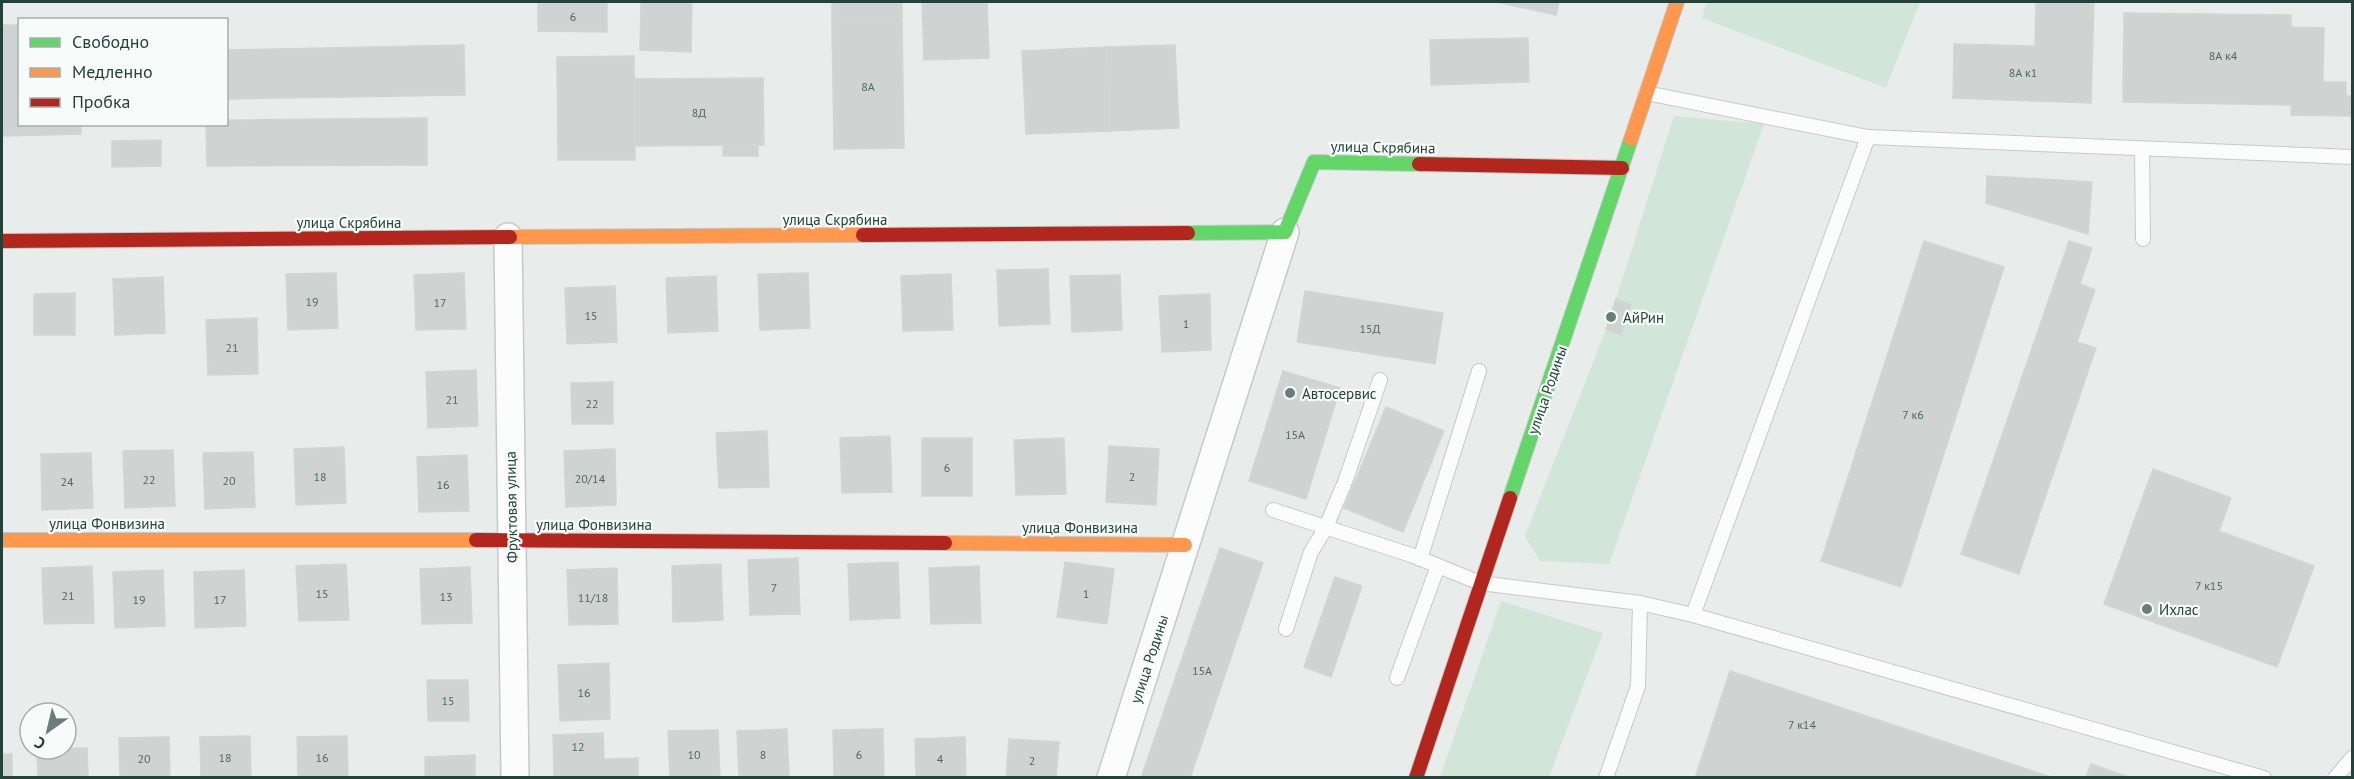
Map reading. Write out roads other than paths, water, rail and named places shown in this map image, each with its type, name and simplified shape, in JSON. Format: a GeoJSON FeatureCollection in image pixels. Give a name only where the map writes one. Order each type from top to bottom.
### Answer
{"type":"FeatureCollection","features":[{"type":"Feature","properties":{"kind":"street","name":"улица Родины"},"geometry":{"type":"LineString","coordinates":[[1416,777],[1677,2]]}},
{"type":"Feature","properties":{"kind":"street","name":"улица Скрябина"},"geometry":{"type":"LineString","coordinates":[[2,241],[1286,232],[1314,162],[1622,168]]}},
{"type":"Feature","properties":{"kind":"street","name":"улица Родины"},"geometry":{"type":"LineString","coordinates":[[1111,777],[1286,232]]}},
{"type":"Feature","properties":{"kind":"street","name":"Фруктовая улица"},"geometry":{"type":"LineString","coordinates":[[508,237],[515,777]]}},
{"type":"Feature","properties":{"kind":"street","name":"улица Фонвизина"},"geometry":{"type":"LineString","coordinates":[[2,540],[511,540],[1185,545]]}},
{"type":"Feature","properties":{"kind":"lane"},"geometry":{"type":"LineString","coordinates":[[1646,93],[1868,137],[2352,157]]}},
{"type":"Feature","properties":{"kind":"lane"},"geometry":{"type":"LineString","coordinates":[[1693,615],[1868,137]]}},
{"type":"Feature","properties":{"kind":"lane"},"geometry":{"type":"LineString","coordinates":[[2142,148],[2143,239]]}},
{"type":"Feature","properties":{"kind":"lane"},"geometry":{"type":"LineString","coordinates":[[1420,559],[1479,372]]}},
{"type":"Feature","properties":{"kind":"lane"},"geometry":{"type":"LineString","coordinates":[[1286,629],[1311,552],[1325,529],[1346,482],[1380,380]]}},
{"type":"Feature","properties":{"kind":"lane"},"geometry":{"type":"LineString","coordinates":[[1273,510],[1420,559],[1480,583],[1640,603],[1693,615],[2264,777]]}},
{"type":"Feature","properties":{"kind":"lane"},"geometry":{"type":"LineString","coordinates":[[1396,678],[1438,566]]}},
{"type":"Feature","properties":{"kind":"lane"},"geometry":{"type":"LineString","coordinates":[[1606,777],[1638,686],[1640,603]]}},
{"type":"Feature","properties":{"kind":"lane"},"geometry":{"type":"LineString","coordinates":[[2335,777],[2352,758]]}},
{"type":"Feature","properties":{"kind":"place","name":"АйРин"},"geometry":{"type":"Point","coordinates":[1611,317]}},
{"type":"Feature","properties":{"kind":"place","name":"Автосервис"},"geometry":{"type":"Point","coordinates":[1290,393]}},
{"type":"Feature","properties":{"kind":"place","name":"Ихлас"},"geometry":{"type":"Point","coordinates":[2147,609]}}]}
